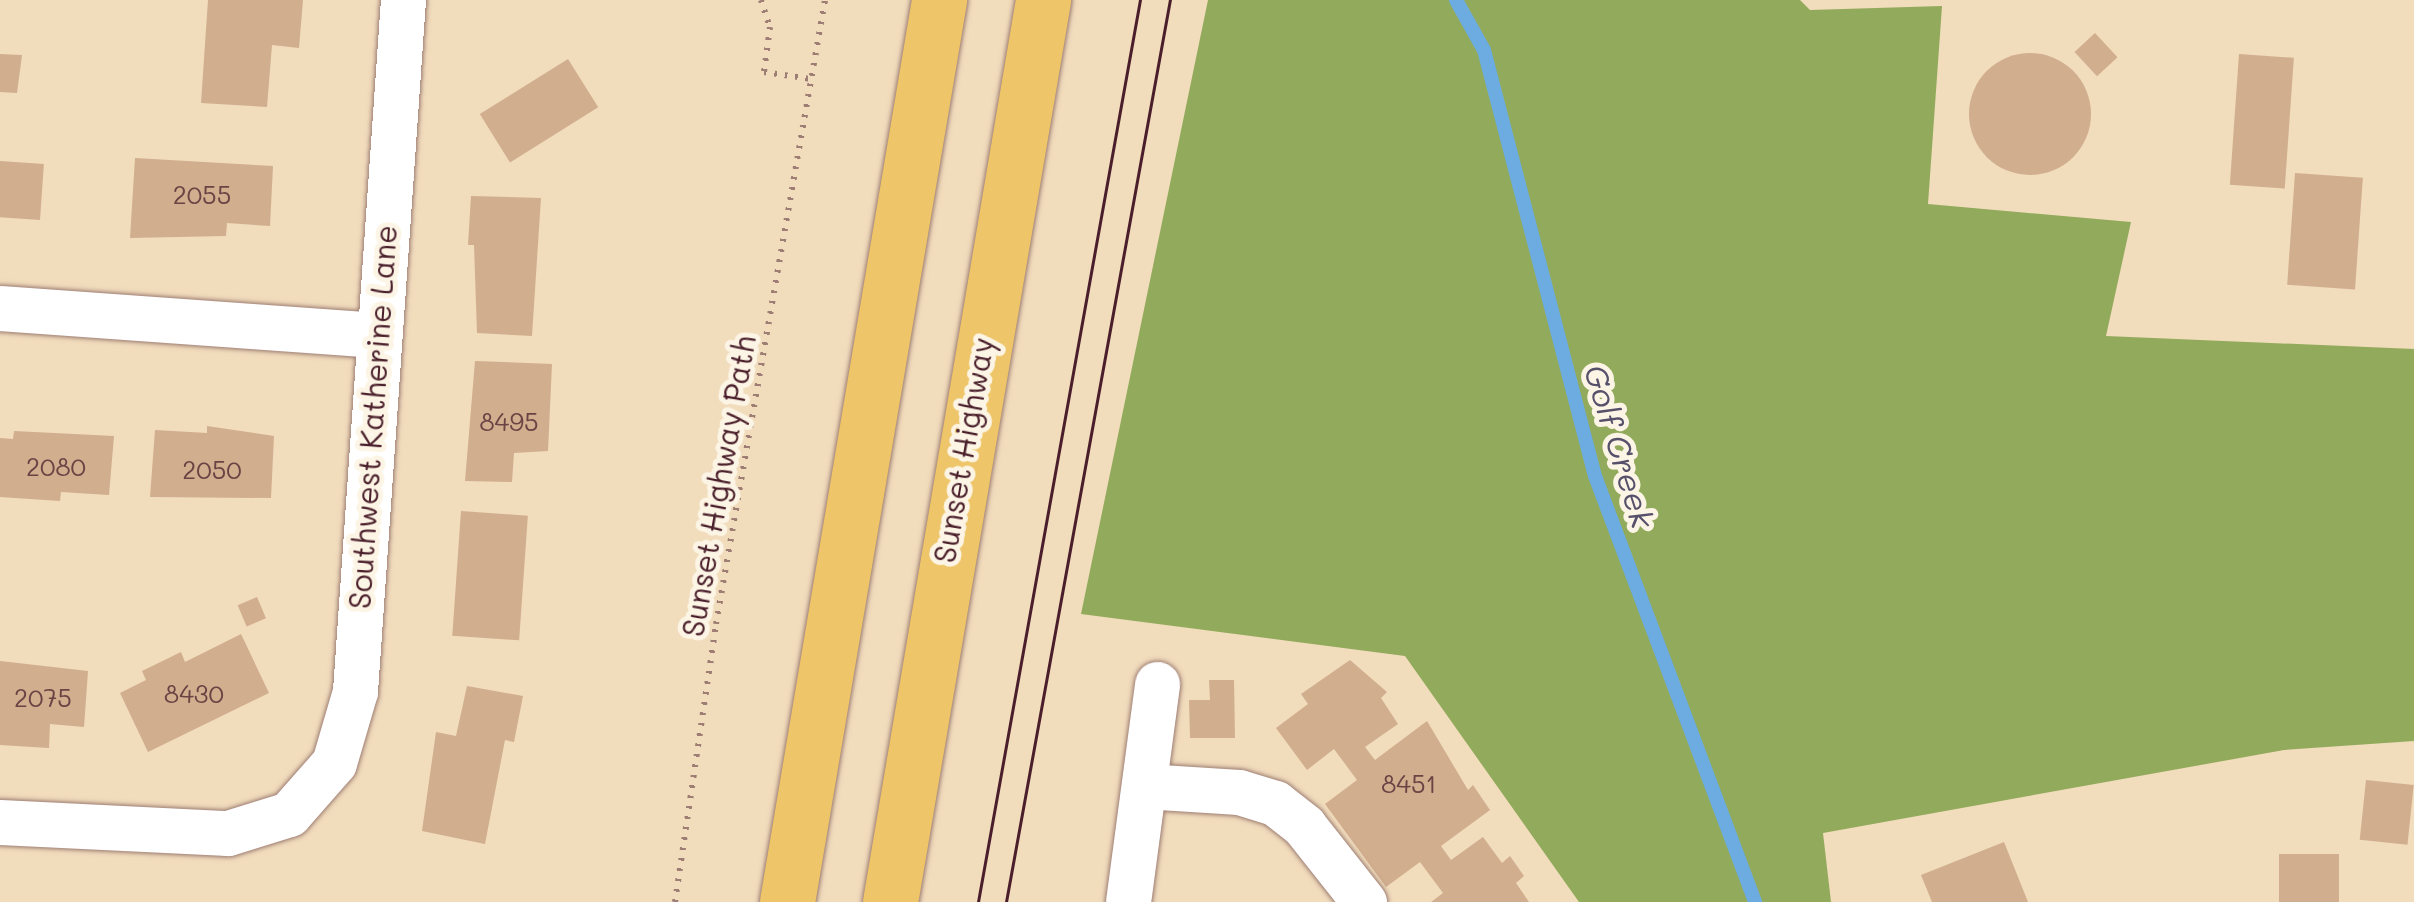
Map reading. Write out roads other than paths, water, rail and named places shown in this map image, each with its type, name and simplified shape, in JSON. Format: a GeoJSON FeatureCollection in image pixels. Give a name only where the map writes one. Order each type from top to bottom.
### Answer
{"type":"FeatureCollection","features":[{"type":"Feature","properties":{"kind":"highway"},"geometry":{"type":"LineString","coordinates":[[787,902],[939,0]]}},
{"type":"Feature","properties":{"kind":"highway","name":"Sunset Highway"},"geometry":{"type":"LineString","coordinates":[[890,902],[1043,0]]}},
{"type":"Feature","properties":{"kind":"street","name":"Southwest Katherine Lane"},"geometry":{"type":"LineString","coordinates":[[0,822],[228,833],[289,814],[334,763],[355,691],[376,335],[403,0]]}},
{"type":"Feature","properties":{"kind":"street"},"geometry":{"type":"LineString","coordinates":[[0,308],[376,335]]}},
{"type":"Feature","properties":{"kind":"street"},"geometry":{"type":"LineString","coordinates":[[1128,902],[1157,684]]}},
{"type":"Feature","properties":{"kind":"street"},"geometry":{"type":"LineString","coordinates":[[1144,786],[1239,792],[1275,803],[1304,826],[1364,902]]}},
{"type":"Feature","properties":{"kind":"waterway","name":"Golf Creek"},"geometry":{"type":"LineString","coordinates":[[1456,0],[1484,50],[1595,476],[1755,902]]}},
{"type":"Feature","properties":{"kind":"tram line"},"geometry":{"type":"LineString","coordinates":[[978,902],[1140,0]]}},
{"type":"Feature","properties":{"kind":"tram line"},"geometry":{"type":"LineString","coordinates":[[1006,902],[1170,0]]}}]}
